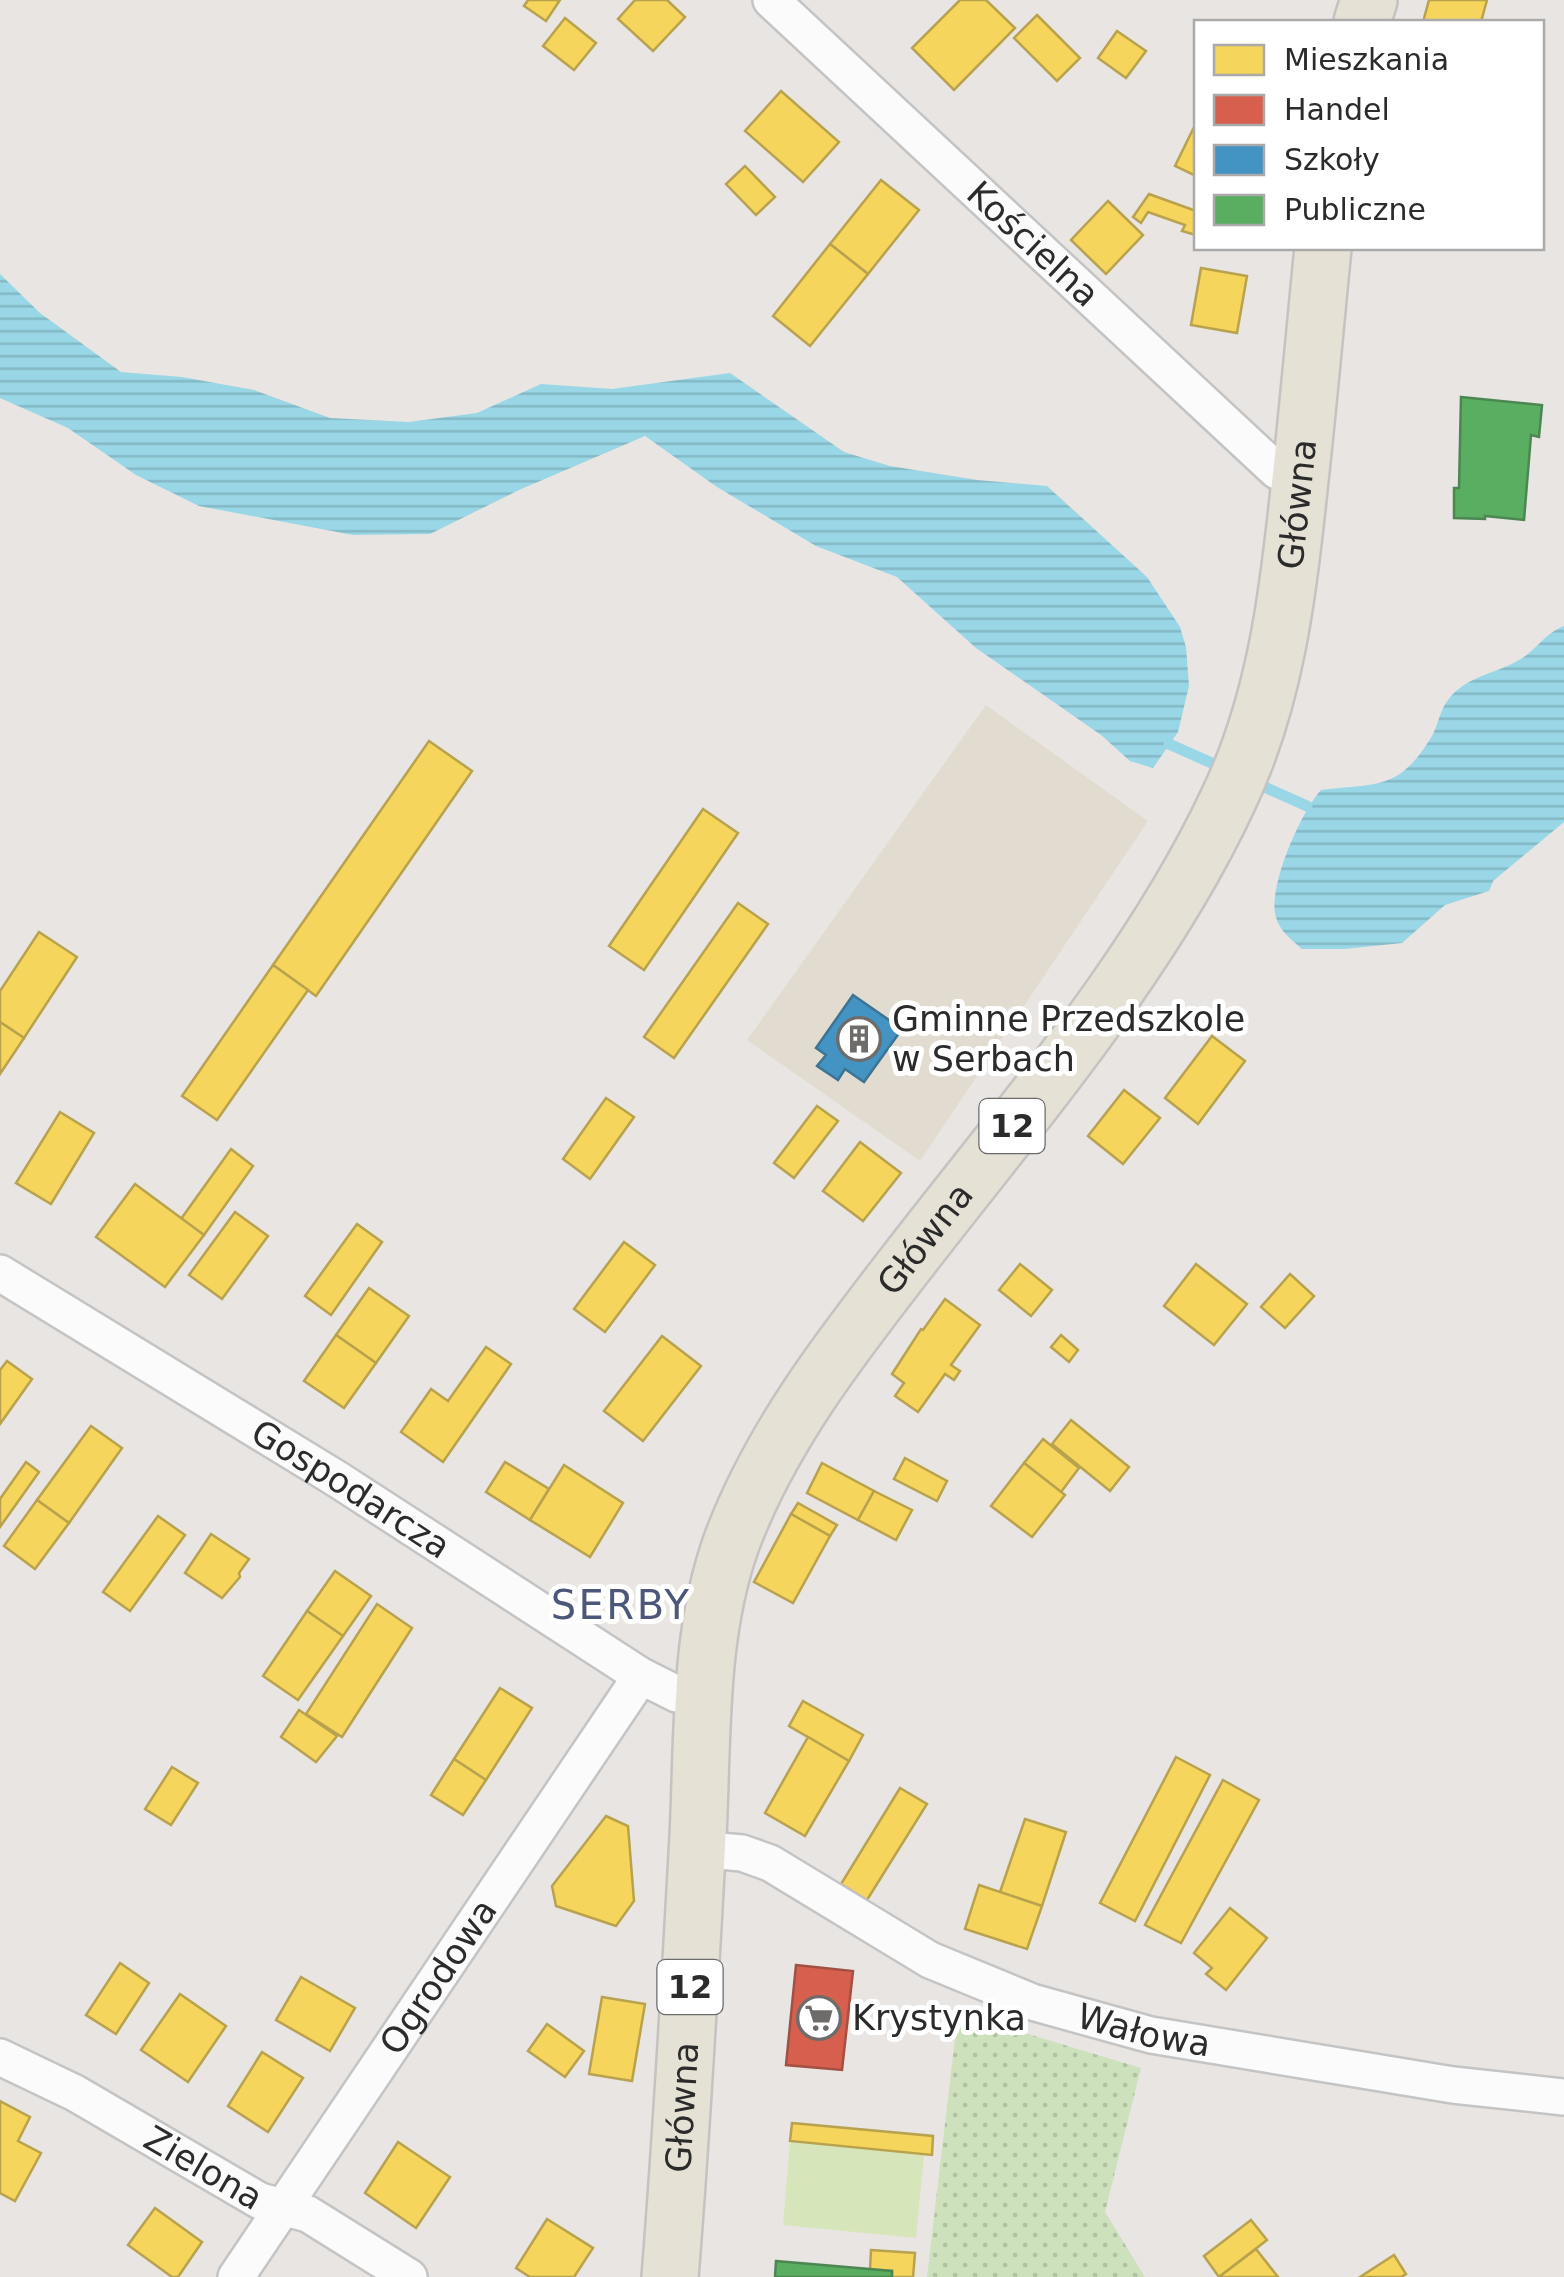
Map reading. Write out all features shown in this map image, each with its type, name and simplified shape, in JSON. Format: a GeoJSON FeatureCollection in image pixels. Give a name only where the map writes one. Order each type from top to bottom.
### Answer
{"type":"FeatureCollection","features":[{"type":"Feature","properties":{"kind":"main road","name":"Główna"},"geometry":{"type":"LineString","coordinates":[[670,2277],[705,1696],[711,1626],[725,1560],[750,1498],[809,1394],[1108,997],[1176,899],[1239,776],[1275,662],[1301,472],[1323,250]]}},
{"type":"Feature","properties":{"kind":"street","name":"Kościelna"},"geometry":{"type":"LineString","coordinates":[[770,0],[1277,471],[1301,472]]}},
{"type":"Feature","properties":{"kind":"street","name":"Gospodarcza"},"geometry":{"type":"LineString","coordinates":[[0,1273],[337,1480],[641,1676],[676,1694],[705,1696]]}},
{"type":"Feature","properties":{"kind":"street","name":"Ogrodowa"},"geometry":{"type":"LineString","coordinates":[[236,2277],[641,1676]]}},
{"type":"Feature","properties":{"kind":"street","name":"Wałowa"},"geometry":{"type":"LineString","coordinates":[[697,1849],[742,1853],[770,1863],[930,1960],[1032,2002],[1151,2036],[1453,2085],[1564,2098]]}},
{"type":"Feature","properties":{"kind":"street","name":"Zielona"},"geometry":{"type":"LineString","coordinates":[[0,2057],[75,2093],[260,2201],[308,2214],[410,2277]]}},
{"type":"Feature","properties":{"kind":"shaded area"},"geometry":{"type":"Polygon","coordinates":[[[986,705],[1148,821],[920,1161],[747,1040],[986,705]]]}},
{"type":"Feature","properties":{"kind":"green space"},"geometry":{"type":"Polygon","coordinates":[[[958,2013],[1141,2068],[1105,2212],[1145,2277],[927,2277],[958,2013]]]}},
{"type":"Feature","properties":{"kind":"green space"},"geometry":{"type":"Polygon","coordinates":[[[790,2141],[924,2155],[916,2238],[783,2225],[790,2141]]]}},
{"type":"Feature","properties":{"kind":"water"},"geometry":{"type":"Polygon","coordinates":[[[0,274],[40,313],[121,372],[182,377],[254,390],[330,418],[409,422],[477,413],[541,384],[612,389],[730,373],[844,452],[890,466],[1047,486],[1147,577],[1180,627],[1189,686],[1178,732],[1153,768],[1130,761],[1101,735],[976,648],[897,577],[816,546],[717,487],[645,436],[519,490],[430,534],[353,535],[199,506],[136,475],[68,428],[0,398],[0,274]]]}},
{"type":"Feature","properties":{"kind":"water"},"geometry":{"type":"Polygon","coordinates":[[[1564,626],[1564,822],[1493,881],[1489,891],[1445,905],[1402,943],[1302,949],[1279,924],[1275,900],[1289,848],[1321,790],[1386,781],[1409,767],[1432,736],[1445,704],[1456,691],[1518,661],[1564,626]]]}},
{"type":"Feature","properties":{"kind":"building: Mieszkania"},"geometry":{"type":"Polygon","coordinates":[[[528,0],[560,0],[546,21],[524,6],[528,0]]]}},
{"type":"Feature","properties":{"kind":"building: Mieszkania"},"geometry":{"type":"Polygon","coordinates":[[[635,0],[667,0],[685,17],[653,51],[618,19],[635,0]]]}},
{"type":"Feature","properties":{"kind":"building: Mieszkania"},"geometry":{"type":"Polygon","coordinates":[[[960,0],[986,0],[1015,28],[954,90],[912,48],[960,0]]]}},
{"type":"Feature","properties":{"kind":"building: Mieszkania"},"geometry":{"type":"Polygon","coordinates":[[[1429,0],[1487,0],[1482,20],[1424,20],[1429,0]]]}},
{"type":"Feature","properties":{"kind":"building: Mieszkania"},"geometry":{"type":"Polygon","coordinates":[[[1037,15],[1080,58],[1057,81],[1014,38],[1037,15]]]}},
{"type":"Feature","properties":{"kind":"building: Mieszkania"},"geometry":{"type":"Polygon","coordinates":[[[565,18],[596,43],[574,70],[543,46],[565,18]]]}},
{"type":"Feature","properties":{"kind":"building: Mieszkania"},"geometry":{"type":"Polygon","coordinates":[[[1117,31],[1146,51],[1126,78],[1098,58],[1117,31]]]}},
{"type":"Feature","properties":{"kind":"building: Mieszkania"},"geometry":{"type":"Polygon","coordinates":[[[781,91],[839,142],[803,182],[745,131],[781,91]]]}},
{"type":"Feature","properties":{"kind":"building: Mieszkania"},"geometry":{"type":"Polygon","coordinates":[[[1194,127],[1194,175],[1175,166],[1194,127]]]}},
{"type":"Feature","properties":{"kind":"building: Mieszkania"},"geometry":{"type":"Polygon","coordinates":[[[745,166],[775,197],[756,215],[726,184],[745,166]]]}},
{"type":"Feature","properties":{"kind":"building: Mieszkania"},"geometry":{"type":"Polygon","coordinates":[[[881,180],[919,210],[868,274],[830,244],[881,180]]]}},
{"type":"Feature","properties":{"kind":"building: Mieszkania"},"geometry":{"type":"Polygon","coordinates":[[[1149,194],[1194,210],[1194,234],[1182,231],[1185,225],[1148,212],[1141,223],[1133,217],[1149,194]]]}},
{"type":"Feature","properties":{"kind":"building: Mieszkania"},"geometry":{"type":"Polygon","coordinates":[[[1108,201],[1143,235],[1106,274],[1071,240],[1108,201]]]}},
{"type":"Feature","properties":{"kind":"building: Mieszkania"},"geometry":{"type":"Polygon","coordinates":[[[830,244],[868,274],[810,346],[773,316],[830,244]]]}},
{"type":"Feature","properties":{"kind":"building: Mieszkania"},"geometry":{"type":"Polygon","coordinates":[[[1201,268],[1247,276],[1237,333],[1191,325],[1201,268]]]}},
{"type":"Feature","properties":{"kind":"building: Mieszkania"},"geometry":{"type":"Polygon","coordinates":[[[429,741],[472,771],[316,996],[273,965],[429,741]]]}},
{"type":"Feature","properties":{"kind":"building: Mieszkania"},"geometry":{"type":"Polygon","coordinates":[[[703,809],[738,833],[644,970],[609,946],[703,809]]]}},
{"type":"Feature","properties":{"kind":"building: Mieszkania"},"geometry":{"type":"Polygon","coordinates":[[[738,903],[768,924],[674,1058],[644,1037],[738,903]]]}},
{"type":"Feature","properties":{"kind":"building: Mieszkania"},"geometry":{"type":"Polygon","coordinates":[[[39,932],[77,957],[24,1038],[0,1022],[0,991],[39,932]]]}},
{"type":"Feature","properties":{"kind":"building: Mieszkania"},"geometry":{"type":"Polygon","coordinates":[[[273,965],[308,990],[217,1120],[182,1096],[273,965]]]}},
{"type":"Feature","properties":{"kind":"building: Mieszkania"},"geometry":{"type":"Polygon","coordinates":[[[0,1022],[24,1038],[0,1074],[0,1022]]]}},
{"type":"Feature","properties":{"kind":"building: Mieszkania"},"geometry":{"type":"Polygon","coordinates":[[[1212,1036],[1245,1061],[1198,1124],[1165,1098],[1212,1036]]]}},
{"type":"Feature","properties":{"kind":"building: Mieszkania"},"geometry":{"type":"Polygon","coordinates":[[[1124,1090],[1160,1118],[1123,1164],[1088,1136],[1124,1090]]]}},
{"type":"Feature","properties":{"kind":"building: Mieszkania"},"geometry":{"type":"Polygon","coordinates":[[[606,1098],[634,1117],[590,1179],[563,1159],[606,1098]]]}},
{"type":"Feature","properties":{"kind":"building: Mieszkania"},"geometry":{"type":"Polygon","coordinates":[[[817,1106],[838,1121],[794,1178],[774,1163],[817,1106]]]}},
{"type":"Feature","properties":{"kind":"building: Mieszkania"},"geometry":{"type":"Polygon","coordinates":[[[60,1112],[94,1133],[51,1204],[16,1183],[60,1112]]]}},
{"type":"Feature","properties":{"kind":"building: Mieszkania"},"geometry":{"type":"Polygon","coordinates":[[[860,1142],[901,1173],[863,1221],[823,1191],[860,1142]]]}},
{"type":"Feature","properties":{"kind":"building: Mieszkania"},"geometry":{"type":"Polygon","coordinates":[[[231,1149],[253,1166],[204,1235],[181,1219],[231,1149]]]}},
{"type":"Feature","properties":{"kind":"building: Mieszkania"},"geometry":{"type":"Polygon","coordinates":[[[135,1184],[204,1235],[165,1287],[96,1237],[135,1184]]]}},
{"type":"Feature","properties":{"kind":"building: Mieszkania"},"geometry":{"type":"Polygon","coordinates":[[[235,1212],[268,1236],[222,1299],[189,1275],[235,1212]]]}},
{"type":"Feature","properties":{"kind":"building: Mieszkania"},"geometry":{"type":"Polygon","coordinates":[[[357,1224],[382,1242],[331,1315],[305,1296],[357,1224]]]}},
{"type":"Feature","properties":{"kind":"building: Mieszkania"},"geometry":{"type":"Polygon","coordinates":[[[624,1242],[655,1265],[605,1332],[574,1309],[624,1242]]]}},
{"type":"Feature","properties":{"kind":"building: Mieszkania"},"geometry":{"type":"Polygon","coordinates":[[[1020,1264],[1052,1290],[1031,1316],[999,1290],[1020,1264]]]}},
{"type":"Feature","properties":{"kind":"building: Mieszkania"},"geometry":{"type":"Polygon","coordinates":[[[1196,1264],[1247,1304],[1214,1345],[1164,1306],[1196,1264]]]}},
{"type":"Feature","properties":{"kind":"building: Mieszkania"},"geometry":{"type":"Polygon","coordinates":[[[1290,1274],[1314,1296],[1285,1328],[1261,1307],[1290,1274]]]}},
{"type":"Feature","properties":{"kind":"building: Mieszkania"},"geometry":{"type":"Polygon","coordinates":[[[369,1288],[409,1316],[376,1363],[336,1335],[369,1288]]]}},
{"type":"Feature","properties":{"kind":"building: Mieszkania"},"geometry":{"type":"Polygon","coordinates":[[[945,1299],[980,1325],[951,1365],[960,1371],[954,1380],[945,1374],[918,1412],[895,1396],[904,1383],[892,1374],[945,1299]]]}},
{"type":"Feature","properties":{"kind":"building: Mieszkania"},"geometry":{"type":"Polygon","coordinates":[[[336,1335],[376,1363],[344,1408],[304,1381],[336,1335]]]}},
{"type":"Feature","properties":{"kind":"building: Mieszkania"},"geometry":{"type":"Polygon","coordinates":[[[1061,1335],[1078,1350],[1069,1362],[1051,1347],[1061,1335]]]}},
{"type":"Feature","properties":{"kind":"building: Mieszkania"},"geometry":{"type":"Polygon","coordinates":[[[662,1336],[701,1366],[643,1441],[604,1411],[662,1336]]]}},
{"type":"Feature","properties":{"kind":"building: Mieszkania"},"geometry":{"type":"Polygon","coordinates":[[[486,1347],[511,1364],[443,1462],[401,1432],[431,1389],[448,1401],[486,1347]]]}},
{"type":"Feature","properties":{"kind":"building: Mieszkania"},"geometry":{"type":"Polygon","coordinates":[[[7,1361],[32,1379],[0,1424],[0,1370],[7,1361]]]}},
{"type":"Feature","properties":{"kind":"building: Mieszkania"},"geometry":{"type":"Polygon","coordinates":[[[1071,1420],[1129,1467],[1110,1491],[1052,1444],[1071,1420]]]}},
{"type":"Feature","properties":{"kind":"building: Mieszkania"},"geometry":{"type":"Polygon","coordinates":[[[91,1426],[122,1448],[69,1523],[37,1500],[91,1426]]]}},
{"type":"Feature","properties":{"kind":"building: Mieszkania"},"geometry":{"type":"Polygon","coordinates":[[[1043,1439],[1079,1468],[1061,1492],[1024,1463],[1043,1439]]]}},
{"type":"Feature","properties":{"kind":"building: Mieszkania"},"geometry":{"type":"Polygon","coordinates":[[[905,1458],[947,1481],[937,1501],[894,1479],[905,1458]]]}},
{"type":"Feature","properties":{"kind":"building: Mieszkania"},"geometry":{"type":"Polygon","coordinates":[[[26,1462],[39,1472],[0,1527],[0,1499],[26,1462]]]}},
{"type":"Feature","properties":{"kind":"building: Mieszkania"},"geometry":{"type":"Polygon","coordinates":[[[505,1462],[549,1489],[530,1520],[486,1492],[505,1462]]]}},
{"type":"Feature","properties":{"kind":"building: Mieszkania"},"geometry":{"type":"Polygon","coordinates":[[[822,1463],[874,1491],[858,1520],[807,1493],[822,1463]]]}},
{"type":"Feature","properties":{"kind":"building: Mieszkania"},"geometry":{"type":"Polygon","coordinates":[[[1024,1463],[1065,1495],[1032,1537],[991,1506],[1024,1463]]]}},
{"type":"Feature","properties":{"kind":"building: Mieszkania"},"geometry":{"type":"Polygon","coordinates":[[[564,1465],[623,1503],[590,1557],[530,1520],[564,1465]]]}},
{"type":"Feature","properties":{"kind":"building: Mieszkania"},"geometry":{"type":"Polygon","coordinates":[[[874,1491],[912,1510],[896,1540],[858,1520],[874,1491]]]}},
{"type":"Feature","properties":{"kind":"building: Mieszkania"},"geometry":{"type":"Polygon","coordinates":[[[37,1500],[69,1523],[35,1569],[4,1546],[37,1500]]]}},
{"type":"Feature","properties":{"kind":"building: Mieszkania"},"geometry":{"type":"Polygon","coordinates":[[[798,1503],[837,1525],[830,1536],[791,1514],[798,1503]]]}},
{"type":"Feature","properties":{"kind":"building: Mieszkania"},"geometry":{"type":"Polygon","coordinates":[[[791,1514],[830,1536],[793,1603],[754,1582],[791,1514]]]}},
{"type":"Feature","properties":{"kind":"building: Mieszkania"},"geometry":{"type":"Polygon","coordinates":[[[158,1516],[185,1535],[130,1611],[103,1592],[158,1516]]]}},
{"type":"Feature","properties":{"kind":"building: Mieszkania"},"geometry":{"type":"Polygon","coordinates":[[[211,1534],[249,1559],[222,1598],[185,1573],[211,1534]]]}},
{"type":"Feature","properties":{"kind":"building: Mieszkania"},"geometry":{"type":"Polygon","coordinates":[[[335,1571],[371,1596],[343,1636],[307,1611],[335,1571]]]}},
{"type":"Feature","properties":{"kind":"building: Mieszkania"},"geometry":{"type":"Polygon","coordinates":[[[377,1604],[412,1628],[342,1737],[306,1714],[377,1604]]]}},
{"type":"Feature","properties":{"kind":"building: Mieszkania"},"geometry":{"type":"Polygon","coordinates":[[[307,1611],[343,1636],[298,1700],[263,1676],[307,1611]]]}},
{"type":"Feature","properties":{"kind":"building: Mieszkania"},"geometry":{"type":"Polygon","coordinates":[[[500,1688],[532,1708],[486,1780],[454,1759],[500,1688]]]}},
{"type":"Feature","properties":{"kind":"building: Mieszkania"},"geometry":{"type":"Polygon","coordinates":[[[803,1701],[863,1735],[849,1761],[789,1726],[803,1701]]]}},
{"type":"Feature","properties":{"kind":"building: Mieszkania"},"geometry":{"type":"Polygon","coordinates":[[[299,1710],[337,1736],[316,1762],[281,1737],[299,1710]]]}},
{"type":"Feature","properties":{"kind":"building: Mieszkania"},"geometry":{"type":"Polygon","coordinates":[[[808,1737],[849,1761],[805,1836],[765,1813],[808,1737]]]}},
{"type":"Feature","properties":{"kind":"building: Mieszkania"},"geometry":{"type":"Polygon","coordinates":[[[1176,1757],[1210,1775],[1135,1921],[1100,1903],[1176,1757]]]}},
{"type":"Feature","properties":{"kind":"building: Mieszkania"},"geometry":{"type":"Polygon","coordinates":[[[454,1759],[486,1780],[463,1815],[431,1795],[454,1759]]]}},
{"type":"Feature","properties":{"kind":"building: Mieszkania"},"geometry":{"type":"Polygon","coordinates":[[[172,1767],[198,1783],[171,1825],[145,1809],[172,1767]]]}},
{"type":"Feature","properties":{"kind":"building: Mieszkania"},"geometry":{"type":"Polygon","coordinates":[[[1223,1780],[1259,1800],[1181,1943],[1145,1925],[1223,1780]]]}},
{"type":"Feature","properties":{"kind":"building: Mieszkania"},"geometry":{"type":"Polygon","coordinates":[[[900,1788],[927,1804],[867,1900],[841,1884],[900,1788]]]}},
{"type":"Feature","properties":{"kind":"building: Mieszkania"},"geometry":{"type":"Polygon","coordinates":[[[606,1816],[628,1826],[634,1901],[616,1926],[556,1906],[552,1886],[606,1816]]]}},
{"type":"Feature","properties":{"kind":"building: Mieszkania"},"geometry":{"type":"Polygon","coordinates":[[[1025,1819],[1066,1832],[1042,1906],[1000,1892],[1025,1819]]]}},
{"type":"Feature","properties":{"kind":"building: Mieszkania"},"geometry":{"type":"Polygon","coordinates":[[[979,1885],[1042,1906],[1027,1949],[965,1929],[979,1885]]]}},
{"type":"Feature","properties":{"kind":"building: Mieszkania"},"geometry":{"type":"Polygon","coordinates":[[[1230,1908],[1267,1938],[1226,1990],[1206,1974],[1212,1968],[1194,1953],[1230,1908]]]}},
{"type":"Feature","properties":{"kind":"building: Mieszkania"},"geometry":{"type":"Polygon","coordinates":[[[120,1963],[149,1983],[116,2034],[86,2015],[120,1963]]]}},
{"type":"Feature","properties":{"kind":"building: Mieszkania"},"geometry":{"type":"Polygon","coordinates":[[[301,1977],[355,2008],[330,2051],[276,2020],[301,1977]]]}},
{"type":"Feature","properties":{"kind":"building: Mieszkania"},"geometry":{"type":"Polygon","coordinates":[[[180,1994],[226,2026],[188,2082],[141,2050],[180,1994]]]}},
{"type":"Feature","properties":{"kind":"building: Mieszkania"},"geometry":{"type":"Polygon","coordinates":[[[602,1997],[645,2004],[632,2081],[589,2074],[602,1997]]]}},
{"type":"Feature","properties":{"kind":"building: Mieszkania"},"geometry":{"type":"Polygon","coordinates":[[[547,2024],[584,2051],[565,2077],[528,2051],[547,2024]]]}},
{"type":"Feature","properties":{"kind":"building: Mieszkania"},"geometry":{"type":"Polygon","coordinates":[[[262,2052],[303,2078],[268,2132],[228,2106],[262,2052]]]}},
{"type":"Feature","properties":{"kind":"building: Mieszkania"},"geometry":{"type":"Polygon","coordinates":[[[0,2101],[30,2117],[18,2141],[41,2153],[15,2201],[0,2193],[0,2101]]]}},
{"type":"Feature","properties":{"kind":"building: Mieszkania"},"geometry":{"type":"Polygon","coordinates":[[[792,2123],[933,2136],[932,2155],[790,2141],[792,2123]]]}},
{"type":"Feature","properties":{"kind":"building: Mieszkania"},"geometry":{"type":"Polygon","coordinates":[[[398,2142],[450,2177],[416,2228],[365,2193],[398,2142]]]}},
{"type":"Feature","properties":{"kind":"building: Mieszkania"},"geometry":{"type":"Polygon","coordinates":[[[155,2208],[202,2242],[178,2277],[172,2277],[128,2245],[155,2208]]]}},
{"type":"Feature","properties":{"kind":"building: Mieszkania"},"geometry":{"type":"Polygon","coordinates":[[[547,2219],[593,2248],[574,2277],[530,2277],[516,2268],[547,2219]]]}},
{"type":"Feature","properties":{"kind":"building: Mieszkania"},"geometry":{"type":"Polygon","coordinates":[[[1251,2220],[1267,2240],[1219,2277],[1204,2256],[1251,2220]]]}},
{"type":"Feature","properties":{"kind":"building: Mieszkania"},"geometry":{"type":"Polygon","coordinates":[[[1256,2249],[1278,2277],[1219,2277],[1256,2249]]]}},
{"type":"Feature","properties":{"kind":"building: Mieszkania"},"geometry":{"type":"Polygon","coordinates":[[[871,2250],[915,2253],[913,2277],[892,2277],[892,2271],[870,2270],[871,2250]]]}},
{"type":"Feature","properties":{"kind":"building: Mieszkania"},"geometry":{"type":"Polygon","coordinates":[[[1394,2255],[1406,2274],[1360,2277],[1394,2255]]]}},
{"type":"Feature","properties":{"kind":"building: Handel","name":"Krystynka"},"geometry":{"type":"Polygon","coordinates":[[[796,1965],[853,1971],[842,2070],[786,2065],[796,1965]]]}},
{"type":"Feature","properties":{"kind":"building: Szkoły","name":"Gminne Przedszkole w Serbach"},"geometry":{"type":"Polygon","coordinates":[[[853,995],[902,1029],[864,1082],[845,1069],[838,1080],[817,1066],[826,1055],[816,1048],[853,995]]]}},
{"type":"Feature","properties":{"kind":"building: Publiczne"},"geometry":{"type":"Polygon","coordinates":[[[1461,397],[1542,405],[1539,437],[1531,435],[1524,520],[1454,518],[1454,488],[1459,488],[1461,397]]]}},
{"type":"Feature","properties":{"kind":"building: Publiczne"},"geometry":{"type":"Polygon","coordinates":[[[776,2261],[892,2271],[892,2277],[775,2277],[776,2261]]]}},
{"type":"Feature","properties":{"kind":"waterway"},"geometry":{"type":"LineString","coordinates":[[1169,744],[1225,769]]}},
{"type":"Feature","properties":{"kind":"waterway"},"geometry":{"type":"LineString","coordinates":[[1251,781],[1307,806]]}},
{"type":"Feature","properties":{"kind":"place","name":"Gminne Przedszkole w Serbach"},"geometry":{"type":"Point","coordinates":[859,1039]}},
{"type":"Feature","properties":{"kind":"place","name":"Krystynka"},"geometry":{"type":"Point","coordinates":[819,2018]}},
{"type":"Feature","properties":{"kind":"district","name":"SERBY"},"geometry":{"type":"Point","coordinates":[621,1605]}}]}
